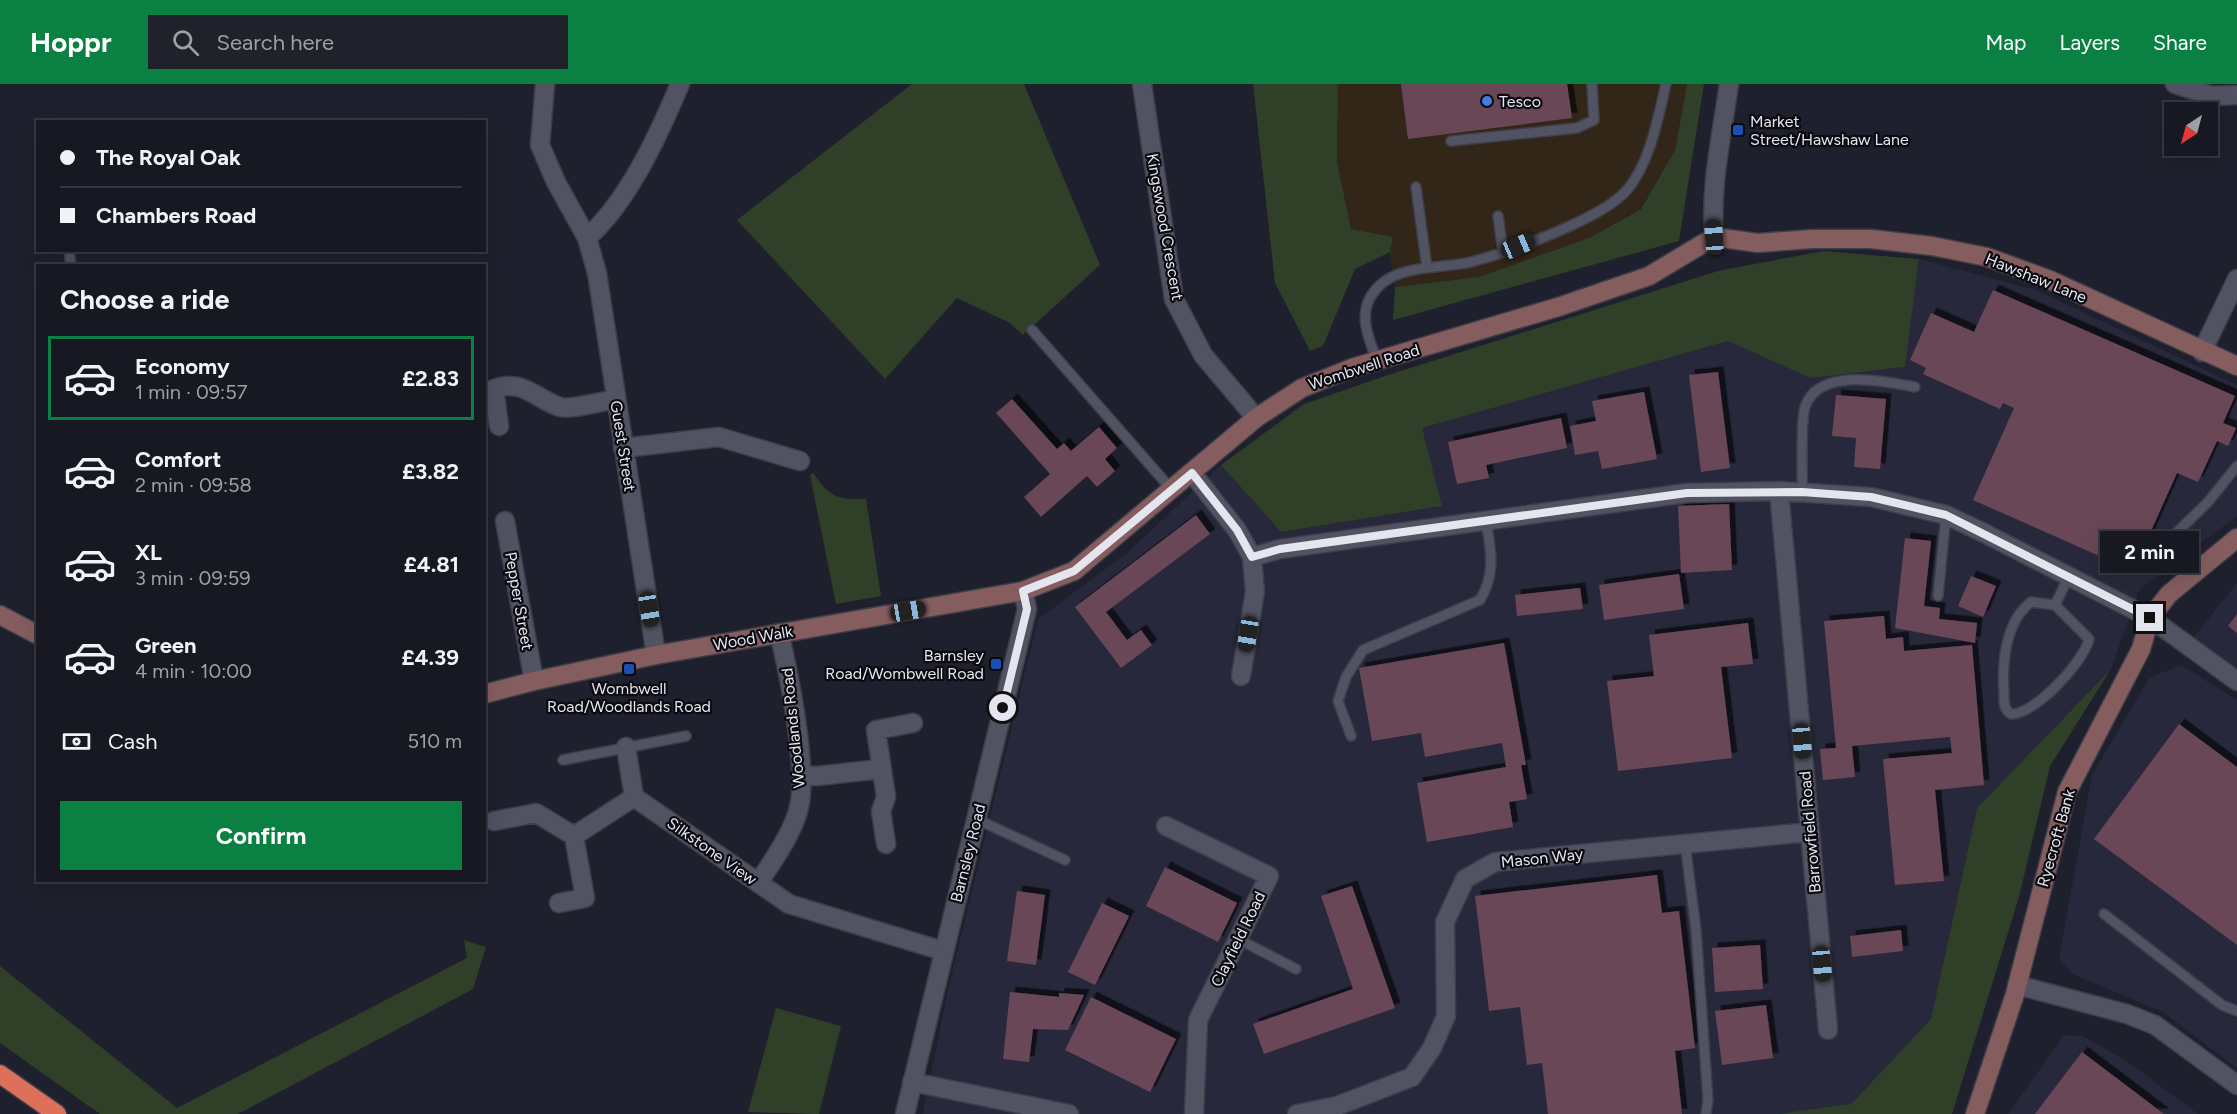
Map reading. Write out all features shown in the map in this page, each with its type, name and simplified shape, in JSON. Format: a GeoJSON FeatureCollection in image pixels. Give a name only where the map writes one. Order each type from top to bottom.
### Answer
{"type":"FeatureCollection","features":[{"type":"Feature","properties":{"kind":"highway"},"geometry":{"type":"LineString","coordinates":[[0,1074],[57,1114]]}},
{"type":"Feature","properties":{"kind":"main road","name":"Wombwell Road"},"geometry":{"type":"LineString","coordinates":[[1023,591],[1074,571],[1256,418],[1302,387],[1377,361],[1649,276],[1714,237]]}},
{"type":"Feature","properties":{"kind":"main road","name":"Hawshaw Lane"},"geometry":{"type":"LineString","coordinates":[[1714,237],[1758,243],[1812,239],[1871,239],[1932,246],[1987,257],[2050,280],[2202,352],[2237,366]]}},
{"type":"Feature","properties":{"kind":"main road","name":"Ryecroft Bank"},"geometry":{"type":"LineString","coordinates":[[1975,1114],[2017,985],[2067,792],[2141,649],[2150,618],[2169,594],[2237,538]]}},
{"type":"Feature","properties":{"kind":"main road","name":"Wood Walk"},"geometry":{"type":"LineString","coordinates":[[486,693],[656,655],[1023,591]]}},
{"type":"Feature","properties":{"kind":"main road"},"geometry":{"type":"LineString","coordinates":[[0,615],[36,634]]}},
{"type":"Feature","properties":{"kind":"street","name":"Guest Street"},"geometry":{"type":"LineString","coordinates":[[545,84],[540,145],[556,183],[587,238],[597,273],[656,655]]}},
{"type":"Feature","properties":{"kind":"street"},"geometry":{"type":"LineString","coordinates":[[587,238],[602,225],[659,135],[680,84]]}},
{"type":"Feature","properties":{"kind":"street","name":"Kingswood Crescent"},"geometry":{"type":"LineString","coordinates":[[1142,84],[1174,299],[1203,355],[1256,418]]}},
{"type":"Feature","properties":{"kind":"street"},"geometry":{"type":"LineString","coordinates":[[1714,237],[1712,212],[1729,84]]}},
{"type":"Feature","properties":{"kind":"street"},"geometry":{"type":"LineString","coordinates":[[2175,84],[2212,96],[2235,95]]}},
{"type":"Feature","properties":{"kind":"street"},"geometry":{"type":"LineString","coordinates":[[2202,352],[2237,279]]}},
{"type":"Feature","properties":{"kind":"street"},"geometry":{"type":"LineString","coordinates":[[499,426],[494,389],[499,387],[524,386],[561,408],[616,399]]}},
{"type":"Feature","properties":{"kind":"street"},"geometry":{"type":"LineString","coordinates":[[623,448],[719,437],[800,462]]}},
{"type":"Feature","properties":{"kind":"street"},"geometry":{"type":"LineString","coordinates":[[1192,473],[1237,530],[1252,557],[1255,592],[1241,676]]}},
{"type":"Feature","properties":{"kind":"street"},"geometry":{"type":"LineString","coordinates":[[1252,557],[1280,549],[1687,493],[1779,490],[1871,497],[1946,515],[2069,576],[2150,618],[2237,681]]}},
{"type":"Feature","properties":{"kind":"street","name":"Barrowfield Road"},"geometry":{"type":"LineString","coordinates":[[1779,490],[1828,1030]]}},
{"type":"Feature","properties":{"kind":"street","name":"Pepper Street"},"geometry":{"type":"LineString","coordinates":[[505,521],[534,681]]}},
{"type":"Feature","properties":{"kind":"street","name":"Barnsley Road"},"geometry":{"type":"LineString","coordinates":[[904,1114],[1027,609],[1023,591]]}},
{"type":"Feature","properties":{"kind":"street","name":"Woodlands Road"},"geometry":{"type":"LineString","coordinates":[[758,883],[775,860],[799,807],[801,775],[779,633]]}},
{"type":"Feature","properties":{"kind":"street"},"geometry":{"type":"LineString","coordinates":[[886,844],[881,811],[886,797],[880,769],[876,730],[913,723]]}},
{"type":"Feature","properties":{"kind":"street"},"geometry":{"type":"LineString","coordinates":[[574,836],[634,797],[626,747]]}},
{"type":"Feature","properties":{"kind":"street"},"geometry":{"type":"LineString","coordinates":[[801,775],[817,776],[880,769]]}},
{"type":"Feature","properties":{"kind":"street","name":"Silkstone View"},"geometry":{"type":"LineString","coordinates":[[634,797],[789,904],[943,951]]}},
{"type":"Feature","properties":{"kind":"street"},"geometry":{"type":"LineString","coordinates":[[494,820],[536,813],[574,836],[585,898],[560,903]]}},
{"type":"Feature","properties":{"kind":"street","name":"Clayfield Road"},"geometry":{"type":"LineString","coordinates":[[1166,825],[1269,876],[1198,1020],[1194,1114]]}},
{"type":"Feature","properties":{"kind":"street","name":"Mason Way"},"geometry":{"type":"LineString","coordinates":[[1297,1114],[1338,1106],[1412,1077],[1432,1048],[1446,1016],[1445,922],[1465,879],[1494,862],[1810,832]]}},
{"type":"Feature","properties":{"kind":"street"},"geometry":{"type":"LineString","coordinates":[[2017,985],[2127,1014],[2155,1025],[2237,1085]]}},
{"type":"Feature","properties":{"kind":"street"},"geometry":{"type":"LineString","coordinates":[[912,1082],[1069,1114]]}},
{"type":"Feature","properties":{"kind":"lane"},"geometry":{"type":"LineString","coordinates":[[1451,141],[1577,128],[1594,120],[1592,84]]}},
{"type":"Feature","properties":{"kind":"lane"},"geometry":{"type":"LineString","coordinates":[[1377,361],[1365,328],[1370,296],[1386,281],[1410,270],[1468,262],[1503,252],[1592,215],[1614,203],[1628,189],[1651,139],[1666,84]]}},
{"type":"Feature","properties":{"kind":"lane"},"geometry":{"type":"LineString","coordinates":[[1416,187],[1427,268]]}},
{"type":"Feature","properties":{"kind":"lane"},"geometry":{"type":"LineString","coordinates":[[1498,216],[1503,252]]}},
{"type":"Feature","properties":{"kind":"lane"},"geometry":{"type":"LineString","coordinates":[[1032,330],[1172,490]]}},
{"type":"Feature","properties":{"kind":"lane"},"geometry":{"type":"LineString","coordinates":[[1802,492],[1805,408],[1822,386],[1839,381],[1877,379],[1915,387]]}},
{"type":"Feature","properties":{"kind":"lane"},"geometry":{"type":"LineString","coordinates":[[2187,579],[2171,562],[2170,544],[2174,535],[2208,502],[2237,466]]}},
{"type":"Feature","properties":{"kind":"lane"},"geometry":{"type":"LineString","coordinates":[[1938,596],[1946,515]]}},
{"type":"Feature","properties":{"kind":"lane"},"geometry":{"type":"LineString","coordinates":[[1351,736],[1338,701],[1346,677],[1363,650],[1480,600],[1488,588],[1492,558],[1486,521]]}},
{"type":"Feature","properties":{"kind":"lane"},"geometry":{"type":"LineString","coordinates":[[2055,605],[2069,576]]}},
{"type":"Feature","properties":{"kind":"lane"},"geometry":{"type":"LineString","coordinates":[[2031,602],[2055,605],[2089,639],[2087,650],[2061,680],[2028,710],[2019,714],[2011,714],[2005,707],[2002,670],[2013,629],[2025,607],[2031,602]]}},
{"type":"Feature","properties":{"kind":"lane"},"geometry":{"type":"LineString","coordinates":[[563,760],[686,736]]}},
{"type":"Feature","properties":{"kind":"lane"},"geometry":{"type":"LineString","coordinates":[[976,819],[1065,860]]}},
{"type":"Feature","properties":{"kind":"lane"},"geometry":{"type":"LineString","coordinates":[[1685,843],[1696,942],[1708,1100],[1706,1114]]}},
{"type":"Feature","properties":{"kind":"lane"},"geometry":{"type":"LineString","coordinates":[[2104,915],[2222,1005],[2237,1011]]}},
{"type":"Feature","properties":{"kind":"lane"},"geometry":{"type":"LineString","coordinates":[[1238,939],[1296,969]]}},
{"type":"Feature","properties":{"kind":"shaded area"},"geometry":{"type":"Polygon","coordinates":[[[1338,84],[1687,84],[1675,150],[1641,208],[1589,238],[1479,277],[1395,287],[1390,252],[1393,237],[1351,230],[1337,162],[1338,84]]]}},
{"type":"Feature","properties":{"kind":"shaded area"},"geometry":{"type":"Polygon","coordinates":[[[1919,259],[2036,290],[2237,385],[2237,516],[2139,590],[2111,669],[1977,808],[1931,1019],[1851,1104],[1776,1114],[923,1114],[948,990],[1038,619],[1127,553],[1221,465],[1281,532],[1442,506],[1421,428],[1728,341],[1810,378],[1905,367],[1919,259]]]}},
{"type":"Feature","properties":{"kind":"shaded area"},"geometry":{"type":"Polygon","coordinates":[[[2237,583],[2237,667],[2193,638],[2237,583]]]}},
{"type":"Feature","properties":{"kind":"shaded area"},"geometry":{"type":"Polygon","coordinates":[[[2181,665],[2237,700],[2237,1068],[2163,1012],[2072,974],[2059,958],[2092,775],[2149,678],[2181,665]]]}},
{"type":"Feature","properties":{"kind":"shaded area"},"geometry":{"type":"Polygon","coordinates":[[[2064,1035],[2083,1036],[2131,1064],[2198,1114],[2008,1114],[2064,1035]]]}},
{"type":"Feature","properties":{"kind":"green space"},"geometry":{"type":"Polygon","coordinates":[[[912,84],[1024,84],[1100,265],[1023,335],[1010,323],[957,298],[885,379],[737,220],[912,84]]]}},
{"type":"Feature","properties":{"kind":"green space"},"geometry":{"type":"Polygon","coordinates":[[[1253,84],[1338,84],[1337,162],[1351,229],[1393,237],[1390,252],[1355,269],[1323,346],[1310,351],[1275,283],[1253,84]]]}},
{"type":"Feature","properties":{"kind":"green space"},"geometry":{"type":"Polygon","coordinates":[[[1687,84],[1704,84],[1679,241],[1393,320],[1395,287],[1479,277],[1589,238],[1641,209],[1675,150],[1687,84]]]}},
{"type":"Feature","properties":{"kind":"green space"},"geometry":{"type":"Polygon","coordinates":[[[1823,251],[1919,259],[1905,367],[1810,378],[1728,341],[1422,428],[1442,506],[1281,532],[1221,465],[1304,404],[1388,375],[1718,271],[1823,251]]]}},
{"type":"Feature","properties":{"kind":"green space"},"geometry":{"type":"Polygon","coordinates":[[[813,473],[824,487],[841,498],[866,499],[881,596],[836,604],[810,475],[813,473]]]}},
{"type":"Feature","properties":{"kind":"green space"},"geometry":{"type":"Polygon","coordinates":[[[2111,669],[2050,766],[2019,897],[1952,1114],[1776,1114],[1851,1104],[1931,1019],[1977,808],[2111,669]]]}},
{"type":"Feature","properties":{"kind":"green space"},"geometry":{"type":"Polygon","coordinates":[[[464,940],[486,947],[473,989],[238,1114],[100,1114],[0,1043],[0,966],[177,1108],[467,958],[464,940]]]}},
{"type":"Feature","properties":{"kind":"green space"},"geometry":{"type":"Polygon","coordinates":[[[776,1008],[841,1026],[819,1114],[748,1112],[776,1008]]]}},
{"type":"Feature","properties":{"kind":"building","name":"Tesco"},"geometry":{"type":"Polygon","coordinates":[[[1401,84],[1567,84],[1572,118],[1408,139],[1401,84]]]}},
{"type":"Feature","properties":{"kind":"building"},"geometry":{"type":"Polygon","coordinates":[[[1993,290],[2235,396],[2223,423],[2236,428],[2228,446],[2217,441],[2198,482],[2177,473],[2133,571],[1973,500],[2014,408],[2003,403],[2000,409],[1923,374],[1926,368],[1910,360],[1931,313],[1974,332],[1993,290]]]}},
{"type":"Feature","properties":{"kind":"building"},"geometry":{"type":"Polygon","coordinates":[[[1718,372],[1730,468],[1701,472],[1689,375],[1718,372]]]}},
{"type":"Feature","properties":{"kind":"building"},"geometry":{"type":"Polygon","coordinates":[[[1644,392],[1657,459],[1602,469],[1598,451],[1575,455],[1570,426],[1596,421],[1592,401],[1644,392]]]}},
{"type":"Feature","properties":{"kind":"building"},"geometry":{"type":"Polygon","coordinates":[[[1836,395],[1886,399],[1880,469],[1854,467],[1856,438],[1832,436],[1836,395]]]}},
{"type":"Feature","properties":{"kind":"building"},"geometry":{"type":"Polygon","coordinates":[[[1012,399],[1057,449],[1064,443],[1071,451],[1099,427],[1117,448],[1105,459],[1115,471],[1097,487],[1087,476],[1041,517],[1024,497],[1050,474],[996,413],[1012,399]]]}},
{"type":"Feature","properties":{"kind":"building"},"geometry":{"type":"Polygon","coordinates":[[[1561,418],[1567,448],[1486,465],[1489,478],[1457,484],[1448,442],[1561,418]]]}},
{"type":"Feature","properties":{"kind":"building"},"geometry":{"type":"Polygon","coordinates":[[[1729,504],[1732,570],[1681,573],[1678,506],[1729,504]]]}},
{"type":"Feature","properties":{"kind":"building"},"geometry":{"type":"Polygon","coordinates":[[[1196,515],[1210,534],[1106,612],[1127,640],[1141,630],[1152,645],[1121,668],[1075,607],[1196,515]]]}},
{"type":"Feature","properties":{"kind":"building"},"geometry":{"type":"Polygon","coordinates":[[[1905,538],[1931,541],[1924,606],[1940,608],[1939,619],[1977,623],[1975,643],[1895,628],[1905,538]]]}},
{"type":"Feature","properties":{"kind":"building"},"geometry":{"type":"Polygon","coordinates":[[[1679,574],[1684,609],[1604,620],[1599,585],[1679,574]]]}},
{"type":"Feature","properties":{"kind":"building"},"geometry":{"type":"Polygon","coordinates":[[[1971,576],[1996,586],[1983,617],[1958,606],[1971,576]]]}},
{"type":"Feature","properties":{"kind":"building"},"geometry":{"type":"Polygon","coordinates":[[[1580,588],[1583,609],[1517,616],[1515,595],[1580,588]]]}},
{"type":"Feature","properties":{"kind":"building"},"geometry":{"type":"Polygon","coordinates":[[[2237,614],[2237,633],[2228,626],[2237,614]]]}},
{"type":"Feature","properties":{"kind":"building"},"geometry":{"type":"Polygon","coordinates":[[[1884,616],[1886,639],[1903,637],[1904,651],[1972,645],[1984,785],[1935,790],[1944,881],[1895,885],[1883,759],[1952,753],[1950,737],[1852,746],[1855,777],[1823,780],[1820,749],[1836,748],[1824,621],[1884,616]]]}},
{"type":"Feature","properties":{"kind":"building"},"geometry":{"type":"Polygon","coordinates":[[[1748,623],[1753,664],[1721,667],[1732,758],[1618,771],[1607,681],[1654,676],[1649,635],[1748,623]]]}},
{"type":"Feature","properties":{"kind":"building"},"geometry":{"type":"Polygon","coordinates":[[[1504,643],[1526,765],[1521,765],[1527,799],[1509,802],[1513,827],[1427,842],[1417,783],[1506,767],[1502,743],[1425,757],[1421,733],[1372,741],[1359,668],[1504,643]]]}},
{"type":"Feature","properties":{"kind":"building"},"geometry":{"type":"Polygon","coordinates":[[[2179,724],[2237,767],[2237,945],[2094,839],[2179,724]]]}},
{"type":"Feature","properties":{"kind":"building"},"geometry":{"type":"Polygon","coordinates":[[[1165,867],[1237,903],[1218,942],[1146,906],[1165,867]]]}},
{"type":"Feature","properties":{"kind":"building"},"geometry":{"type":"Polygon","coordinates":[[[1657,875],[1662,913],[1679,911],[1695,1048],[1675,1051],[1682,1114],[1548,1114],[1542,1063],[1527,1065],[1520,1007],[1489,1011],[1475,896],[1657,875]]]}},
{"type":"Feature","properties":{"kind":"building"},"geometry":{"type":"Polygon","coordinates":[[[1352,886],[1395,1008],[1264,1054],[1253,1024],[1353,989],[1321,896],[1352,886]]]}},
{"type":"Feature","properties":{"kind":"building"},"geometry":{"type":"Polygon","coordinates":[[[1017,891],[1045,895],[1036,965],[1007,961],[1017,891]]]}},
{"type":"Feature","properties":{"kind":"building"},"geometry":{"type":"Polygon","coordinates":[[[1102,903],[1129,916],[1095,985],[1068,972],[1102,903]]]}},
{"type":"Feature","properties":{"kind":"building"},"geometry":{"type":"Polygon","coordinates":[[[1901,930],[1903,951],[1852,957],[1850,936],[1901,930]]]}},
{"type":"Feature","properties":{"kind":"building"},"geometry":{"type":"Polygon","coordinates":[[[1760,945],[1763,989],[1715,992],[1712,948],[1760,945]]]}},
{"type":"Feature","properties":{"kind":"building"},"geometry":{"type":"Polygon","coordinates":[[[1010,992],[1059,997],[1059,993],[1084,995],[1068,1030],[1033,1029],[1029,1062],[1003,1059],[1010,992]]]}},
{"type":"Feature","properties":{"kind":"building"},"geometry":{"type":"Polygon","coordinates":[[[1091,997],[1176,1039],[1150,1092],[1065,1050],[1091,997]]]}},
{"type":"Feature","properties":{"kind":"building"},"geometry":{"type":"Polygon","coordinates":[[[1766,1005],[1773,1058],[1722,1065],[1715,1011],[1766,1005]]]}},
{"type":"Feature","properties":{"kind":"building"},"geometry":{"type":"Polygon","coordinates":[[[2082,1052],[2164,1114],[2035,1114],[2082,1052]]]}},
{"type":"Feature","properties":{"kind":"place","name":"Tesco"},"geometry":{"type":"Point","coordinates":[1487,101]}},
{"type":"Feature","properties":{"kind":"place","name":"Market Street/Hawshaw Lane"},"geometry":{"type":"Point","coordinates":[1738,130]}},
{"type":"Feature","properties":{"kind":"place","name":"Barnsley Road/Wombwell Road"},"geometry":{"type":"Point","coordinates":[996,664]}},
{"type":"Feature","properties":{"kind":"place","name":"Wombwell Road/Woodlands Road"},"geometry":{"type":"Point","coordinates":[629,669]}},
{"type":"Feature","properties":{"kind":"route"},"geometry":{"type":"LineString","coordinates":[[1003,708],[1027,609],[1023,591],[1074,571],[1192,473],[1237,530],[1252,557],[1280,549],[1687,493],[1779,490],[1871,497],[1946,515],[2150,618]]}}]}
